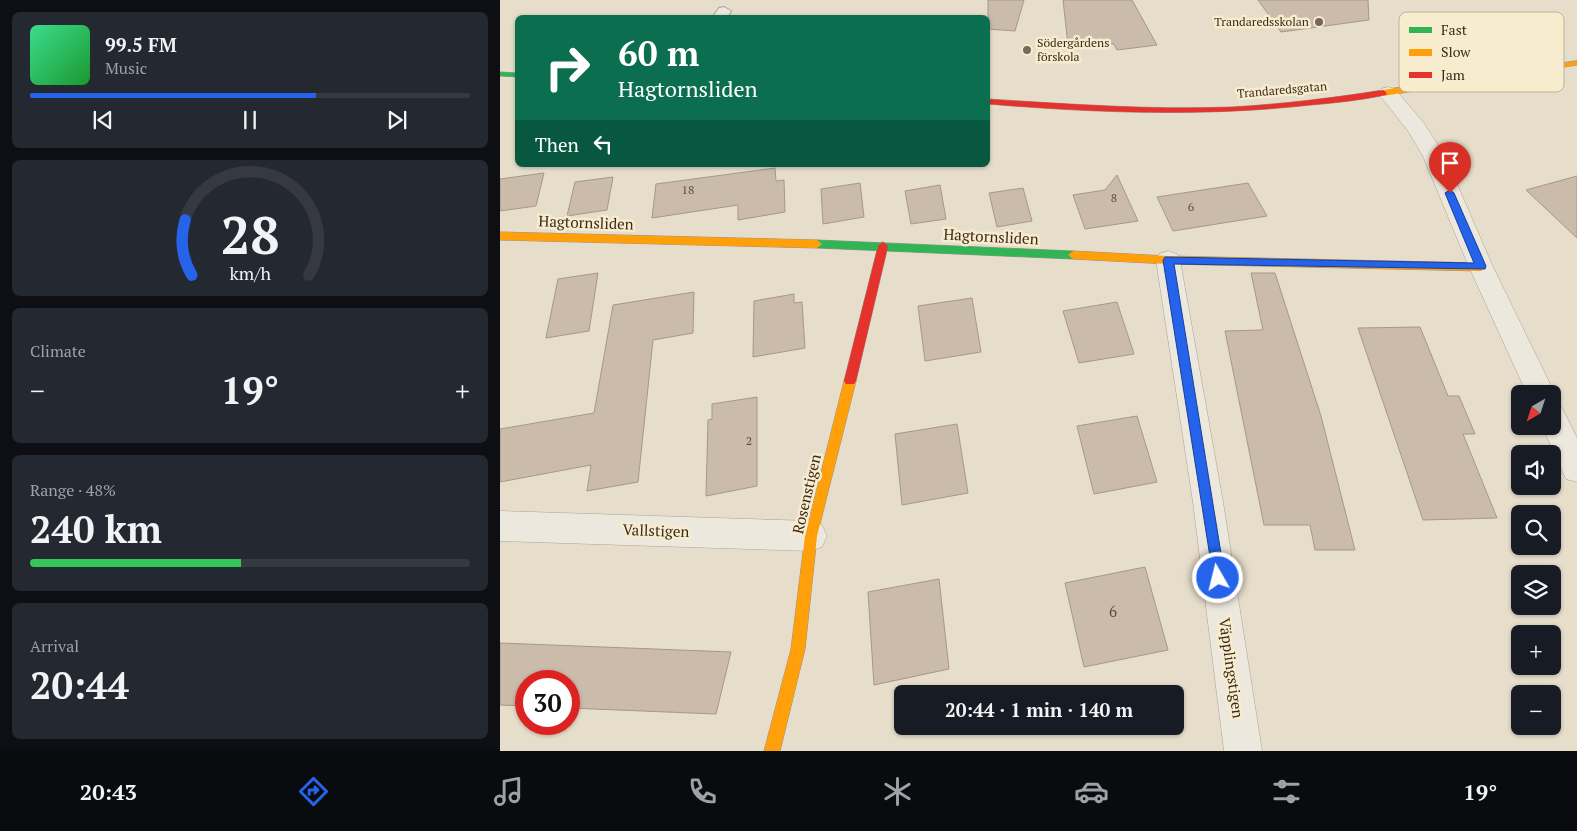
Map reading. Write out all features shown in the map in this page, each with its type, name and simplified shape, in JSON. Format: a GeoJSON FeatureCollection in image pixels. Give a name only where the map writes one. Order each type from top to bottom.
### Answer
{"type":"FeatureCollection","features":[{"type":"Feature","properties":{"kind":"street","name":"Trandaredsgatan"},"geometry":{"type":"LineString","coordinates":[[1564,65],[1577,63]]}},
{"type":"Feature","properties":{"kind":"street"},"geometry":{"type":"LineString","coordinates":[[500,74],[515,75]]}},
{"type":"Feature","properties":{"kind":"street","name":"Trandaredsgatan"},"geometry":{"type":"LineString","coordinates":[[990,102],[1090,107],[1240,109],[1399,91]]}},
{"type":"Feature","properties":{"kind":"street"},"geometry":{"type":"LineString","coordinates":[[1388,93],[1416,127],[1434,156],[1481,266],[1537,385]]}},
{"type":"Feature","properties":{"kind":"street","name":"Hagtornsliden"},"geometry":{"type":"LineString","coordinates":[[500,236],[883,246],[1168,260],[1481,266]]}},
{"type":"Feature","properties":{"kind":"street","name":"Rosenstigen"},"geometry":{"type":"LineString","coordinates":[[772,751],[798,649],[811,536],[883,246]]}},
{"type":"Feature","properties":{"kind":"street","name":"Väpplingstigen"},"geometry":{"type":"LineString","coordinates":[[1168,260],[1208,502],[1243,751]]}},
{"type":"Feature","properties":{"kind":"street"},"geometry":{"type":"LineString","coordinates":[[1561,435],[1577,469]]}},
{"type":"Feature","properties":{"kind":"street","name":"Vallstigen"},"geometry":{"type":"LineString","coordinates":[[500,526],[811,536]]}},
{"type":"Feature","properties":{"kind":"building"},"geometry":{"type":"Polygon","coordinates":[[[988,0],[1024,0],[1015,31],[990,29],[990,15],[988,15],[988,0]]]}},
{"type":"Feature","properties":{"kind":"building"},"geometry":{"type":"Polygon","coordinates":[[[1063,0],[1132,0],[1157,45],[1117,50],[1114,44],[1068,45],[1063,0]]]}},
{"type":"Feature","properties":{"kind":"building"},"geometry":{"type":"Polygon","coordinates":[[[1258,0],[1368,0],[1369,20],[1281,32],[1258,0]]]}},
{"type":"Feature","properties":{"kind":"building"},"geometry":{"type":"Polygon","coordinates":[[[775,168],[776,181],[784,180],[785,212],[738,220],[738,205],[652,218],[656,184],[775,168]]]}},
{"type":"Feature","properties":{"kind":"building"},"geometry":{"type":"Polygon","coordinates":[[[544,173],[536,206],[500,211],[500,179],[544,173]]]}},
{"type":"Feature","properties":{"kind":"building"},"geometry":{"type":"Polygon","coordinates":[[[1117,175],[1138,221],[1085,229],[1073,195],[1105,190],[1117,175]]]}},
{"type":"Feature","properties":{"kind":"building"},"geometry":{"type":"Polygon","coordinates":[[[1577,176],[1577,238],[1526,190],[1577,176]]]}},
{"type":"Feature","properties":{"kind":"building"},"geometry":{"type":"Polygon","coordinates":[[[613,177],[607,210],[567,216],[575,182],[613,177]]]}},
{"type":"Feature","properties":{"kind":"building"},"geometry":{"type":"Polygon","coordinates":[[[860,183],[864,217],[823,224],[821,189],[860,183]]]}},
{"type":"Feature","properties":{"kind":"building"},"geometry":{"type":"Polygon","coordinates":[[[1248,183],[1267,216],[1173,231],[1157,197],[1248,183]]]}},
{"type":"Feature","properties":{"kind":"building"},"geometry":{"type":"Polygon","coordinates":[[[940,185],[946,219],[911,224],[905,191],[940,185]]]}},
{"type":"Feature","properties":{"kind":"building"},"geometry":{"type":"Polygon","coordinates":[[[1023,188],[1032,221],[997,227],[989,193],[1023,188]]]}},
{"type":"Feature","properties":{"kind":"building"},"geometry":{"type":"Polygon","coordinates":[[[598,273],[589,331],[546,338],[558,279],[598,273]]]}},
{"type":"Feature","properties":{"kind":"building"},"geometry":{"type":"Polygon","coordinates":[[[1251,273],[1275,273],[1321,416],[1355,550],[1315,550],[1310,525],[1264,525],[1225,331],[1263,330],[1251,273]]]}},
{"type":"Feature","properties":{"kind":"building"},"geometry":{"type":"Polygon","coordinates":[[[694,292],[693,333],[653,340],[638,482],[587,491],[591,465],[500,482],[500,429],[594,413],[613,305],[694,292]]]}},
{"type":"Feature","properties":{"kind":"building"},"geometry":{"type":"Polygon","coordinates":[[[794,294],[794,303],[802,302],[805,348],[753,357],[754,301],[794,294]]]}},
{"type":"Feature","properties":{"kind":"building"},"geometry":{"type":"Polygon","coordinates":[[[972,298],[981,352],[925,361],[918,306],[972,298]]]}},
{"type":"Feature","properties":{"kind":"building"},"geometry":{"type":"Polygon","coordinates":[[[1117,302],[1134,354],[1079,363],[1063,311],[1117,302]]]}},
{"type":"Feature","properties":{"kind":"building"},"geometry":{"type":"Polygon","coordinates":[[[1420,327],[1448,396],[1459,396],[1475,434],[1463,434],[1497,518],[1423,520],[1358,328],[1420,327]]]}},
{"type":"Feature","properties":{"kind":"building"},"geometry":{"type":"Polygon","coordinates":[[[757,397],[757,486],[706,496],[708,420],[712,419],[712,404],[757,397]]]}},
{"type":"Feature","properties":{"kind":"building"},"geometry":{"type":"Polygon","coordinates":[[[1137,416],[1157,482],[1094,494],[1077,426],[1137,416]]]}},
{"type":"Feature","properties":{"kind":"building"},"geometry":{"type":"Polygon","coordinates":[[[957,424],[968,493],[902,505],[895,434],[957,424]]]}},
{"type":"Feature","properties":{"kind":"building"},"geometry":{"type":"Polygon","coordinates":[[[1145,567],[1168,650],[1084,667],[1065,583],[1145,567]]]}},
{"type":"Feature","properties":{"kind":"building"},"geometry":{"type":"Polygon","coordinates":[[[939,579],[949,669],[874,685],[868,592],[939,579]]]}},
{"type":"Feature","properties":{"kind":"building"},"geometry":{"type":"Polygon","coordinates":[[[500,643],[731,652],[716,714],[580,708],[580,670],[515,670],[515,706],[500,705],[500,643]]]}},
{"type":"Feature","properties":{"kind":"traffic: fast"},"geometry":{"type":"LineString","coordinates":[[500,74],[515,75]]}},
{"type":"Feature","properties":{"kind":"traffic: fast"},"geometry":{"type":"LineString","coordinates":[[817,244],[1073,255]]}},
{"type":"Feature","properties":{"kind":"traffic: slow"},"geometry":{"type":"LineString","coordinates":[[1564,65],[1577,63]]}},
{"type":"Feature","properties":{"kind":"traffic: slow"},"geometry":{"type":"LineString","coordinates":[[1383,93],[1399,91]]}},
{"type":"Feature","properties":{"kind":"traffic: slow"},"geometry":{"type":"LineString","coordinates":[[500,236],[817,244]]}},
{"type":"Feature","properties":{"kind":"traffic: slow"},"geometry":{"type":"LineString","coordinates":[[1073,255],[1168,260],[1481,267]]}},
{"type":"Feature","properties":{"kind":"traffic: slow"},"geometry":{"type":"LineString","coordinates":[[772,751],[798,649],[811,536],[850,381]]}},
{"type":"Feature","properties":{"kind":"traffic: jam"},"geometry":{"type":"LineString","coordinates":[[990,102],[1070,107],[1209,110],[1296,104],[1383,93]]}},
{"type":"Feature","properties":{"kind":"traffic: jam"},"geometry":{"type":"LineString","coordinates":[[850,381],[883,246]]}},
{"type":"Feature","properties":{"kind":"place","name":"Trandaredsskolan"},"geometry":{"type":"Point","coordinates":[1319,22]}},
{"type":"Feature","properties":{"kind":"place","name":"Södergårdens förskola"},"geometry":{"type":"Point","coordinates":[1027,50]}},
{"type":"Feature","properties":{"kind":"route"},"geometry":{"type":"LineString","coordinates":[[1218,578],[1208,502],[1168,260],[1481,266],[1450,193]]}}]}
